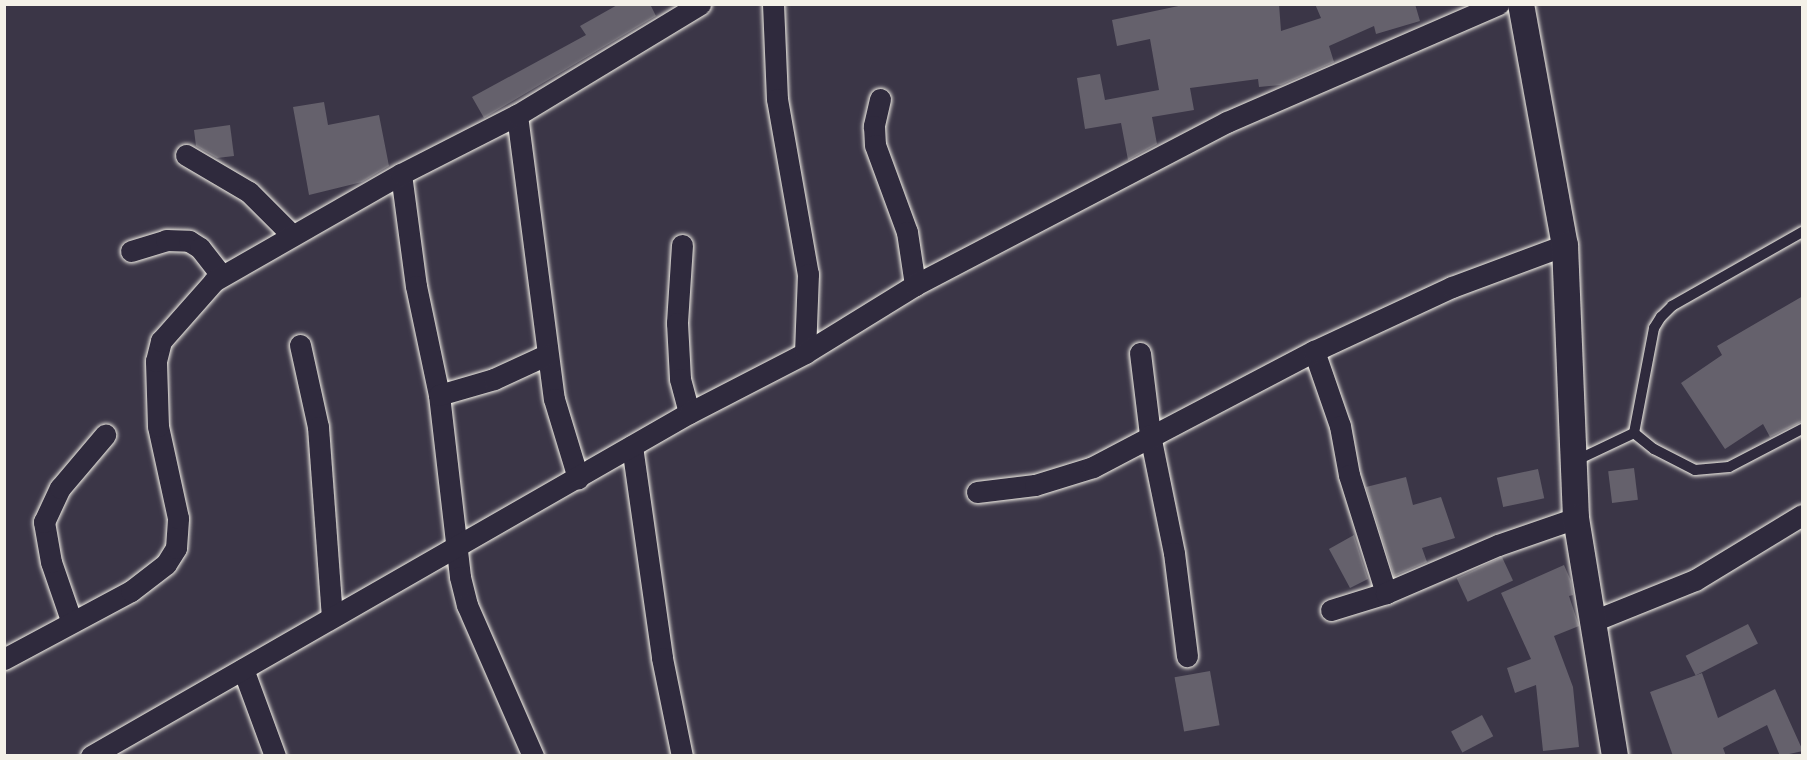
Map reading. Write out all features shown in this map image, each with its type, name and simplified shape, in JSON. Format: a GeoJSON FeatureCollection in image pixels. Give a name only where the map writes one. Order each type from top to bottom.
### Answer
{"type":"FeatureCollection","features":[{"type":"Feature","properties":{"kind":"street"},"geometry":{"type":"LineString","coordinates":[[4,659],[71,620],[131,591],[166,564],[176,548],[178,518],[158,426],[156,361],[161,341],[196,297],[221,275],[401,174],[517,115],[700,4]]}},
{"type":"Feature","properties":{"kind":"street"},"geometry":{"type":"LineString","coordinates":[[773,4],[777,99],[808,274],[805,353]]}},
{"type":"Feature","properties":{"kind":"street"},"geometry":{"type":"LineString","coordinates":[[91,756],[332,616],[457,548],[689,412],[805,353],[915,285],[1227,122],[1499,4]]}},
{"type":"Feature","properties":{"kind":"street"},"geometry":{"type":"LineString","coordinates":[[1521,4],[1565,245],[1576,518],[1614,756]]}},
{"type":"Feature","properties":{"kind":"street"},"geometry":{"type":"LineString","coordinates":[[880,99],[874,126],[875,144],[908,232],[915,285]]}},
{"type":"Feature","properties":{"kind":"street"},"geometry":{"type":"LineString","coordinates":[[517,115],[530,194],[546,355],[558,419],[578,478]]}},
{"type":"Feature","properties":{"kind":"street"},"geometry":{"type":"LineString","coordinates":[[186,155],[249,192],[292,235]]}},
{"type":"Feature","properties":{"kind":"street"},"geometry":{"type":"LineString","coordinates":[[401,174],[416,286],[439,395],[457,548],[467,605],[533,756]]}},
{"type":"Feature","properties":{"kind":"street"},"geometry":{"type":"LineString","coordinates":[[131,251],[166,240],[189,241],[200,248],[221,275]]}},
{"type":"Feature","properties":{"kind":"street"},"geometry":{"type":"LineString","coordinates":[[682,245],[677,323],[680,379],[689,412]]}},
{"type":"Feature","properties":{"kind":"street"},"geometry":{"type":"LineString","coordinates":[[977,492],[1067,477],[1314,351],[1452,288],[1565,245]]}},
{"type":"Feature","properties":{"kind":"street"},"geometry":{"type":"LineString","coordinates":[[300,345],[318,427],[332,616]]}},
{"type":"Feature","properties":{"kind":"street"},"geometry":{"type":"LineString","coordinates":[[1314,351],[1340,426],[1349,476],[1386,593]]}},
{"type":"Feature","properties":{"kind":"street"},"geometry":{"type":"LineString","coordinates":[[1140,353],[1150,435],[1174,553],[1187,656]]}},
{"type":"Feature","properties":{"kind":"street"},"geometry":{"type":"LineString","coordinates":[[439,395],[494,379],[546,355]]}},
{"type":"Feature","properties":{"kind":"street"},"geometry":{"type":"LineString","coordinates":[[71,620],[51,562],[44,522],[60,488],[105,435]]}},
{"type":"Feature","properties":{"kind":"street"},"geometry":{"type":"LineString","coordinates":[[632,446],[662,658],[682,756]]}},
{"type":"Feature","properties":{"kind":"street"},"geometry":{"type":"LineString","coordinates":[[1593,621],[1695,580],[1803,514]]}},
{"type":"Feature","properties":{"kind":"street"},"geometry":{"type":"LineString","coordinates":[[1330,610],[1386,593],[1498,545],[1576,518]]}},
{"type":"Feature","properties":{"kind":"street"},"geometry":{"type":"LineString","coordinates":[[243,669],[275,756]]}},
{"type":"Feature","properties":{"kind":"lane"},"geometry":{"type":"LineString","coordinates":[[1634,433],[1654,328],[1661,317],[1672,306],[1803,232]]}},
{"type":"Feature","properties":{"kind":"lane"},"geometry":{"type":"LineString","coordinates":[[1634,433],[1695,470],[1729,467],[1803,429]]}},
{"type":"Feature","properties":{"kind":"lane"},"geometry":{"type":"LineString","coordinates":[[1572,462],[1634,433]]}},
{"type":"Feature","properties":{"kind":"building"},"geometry":{"type":"Polygon","coordinates":[[[619,4],[650,4],[656,16],[484,118],[472,97],[586,35],[580,26],[619,4]]]}},
{"type":"Feature","properties":{"kind":"building"},"geometry":{"type":"Polygon","coordinates":[[[1188,4],[1279,4],[1281,31],[1321,18],[1315,4],[1415,4],[1420,21],[1376,34],[1374,26],[1329,46],[1334,62],[1281,85],[1259,87],[1258,79],[1190,88],[1194,110],[1152,117],[1157,144],[1128,160],[1121,123],[1085,129],[1077,78],[1100,74],[1105,100],[1159,90],[1150,39],[1117,46],[1112,20],[1188,4]]]}},
{"type":"Feature","properties":{"kind":"building"},"geometry":{"type":"Polygon","coordinates":[[[324,102],[328,125],[379,115],[389,166],[362,182],[309,195],[293,107],[324,102]]]}},
{"type":"Feature","properties":{"kind":"building"},"geometry":{"type":"Polygon","coordinates":[[[230,125],[234,156],[217,158],[196,146],[194,130],[230,125]]]}},
{"type":"Feature","properties":{"kind":"building"},"geometry":{"type":"Polygon","coordinates":[[[1803,296],[1803,421],[1770,437],[1763,424],[1725,449],[1681,383],[1722,355],[1717,346],[1803,296]]]}},
{"type":"Feature","properties":{"kind":"building"},"geometry":{"type":"Polygon","coordinates":[[[1634,468],[1638,500],[1612,503],[1608,471],[1634,468]]]}},
{"type":"Feature","properties":{"kind":"building"},"geometry":{"type":"Polygon","coordinates":[[[1538,469],[1544,498],[1503,507],[1497,478],[1538,469]]]}},
{"type":"Feature","properties":{"kind":"building"},"geometry":{"type":"Polygon","coordinates":[[[1406,477],[1413,505],[1441,497],[1455,538],[1422,548],[1427,562],[1394,576],[1366,487],[1406,477]]]}},
{"type":"Feature","properties":{"kind":"building"},"geometry":{"type":"Polygon","coordinates":[[[1354,535],[1368,579],[1350,588],[1329,549],[1354,535]]]}},
{"type":"Feature","properties":{"kind":"building"},"geometry":{"type":"Polygon","coordinates":[[[1502,557],[1513,581],[1468,602],[1457,578],[1502,557]]]}},
{"type":"Feature","properties":{"kind":"building"},"geometry":{"type":"Polygon","coordinates":[[[1564,565],[1571,581],[1573,595],[1569,596],[1579,626],[1554,636],[1573,687],[1579,747],[1543,751],[1536,685],[1515,693],[1507,668],[1531,659],[1501,593],[1564,565]]]}},
{"type":"Feature","properties":{"kind":"building"},"geometry":{"type":"Polygon","coordinates":[[[1748,624],[1758,644],[1696,675],[1686,656],[1748,624]]]}},
{"type":"Feature","properties":{"kind":"building"},"geometry":{"type":"Polygon","coordinates":[[[1210,671],[1220,725],[1184,731],[1175,677],[1210,671]]]}},
{"type":"Feature","properties":{"kind":"building"},"geometry":{"type":"Polygon","coordinates":[[[1702,673],[1718,718],[1775,689],[1803,751],[1780,756],[1767,725],[1723,748],[1726,756],[1673,756],[1650,692],[1702,673]]]}},
{"type":"Feature","properties":{"kind":"building"},"geometry":{"type":"Polygon","coordinates":[[[1482,715],[1493,736],[1462,753],[1451,731],[1482,715]]]}}]}
